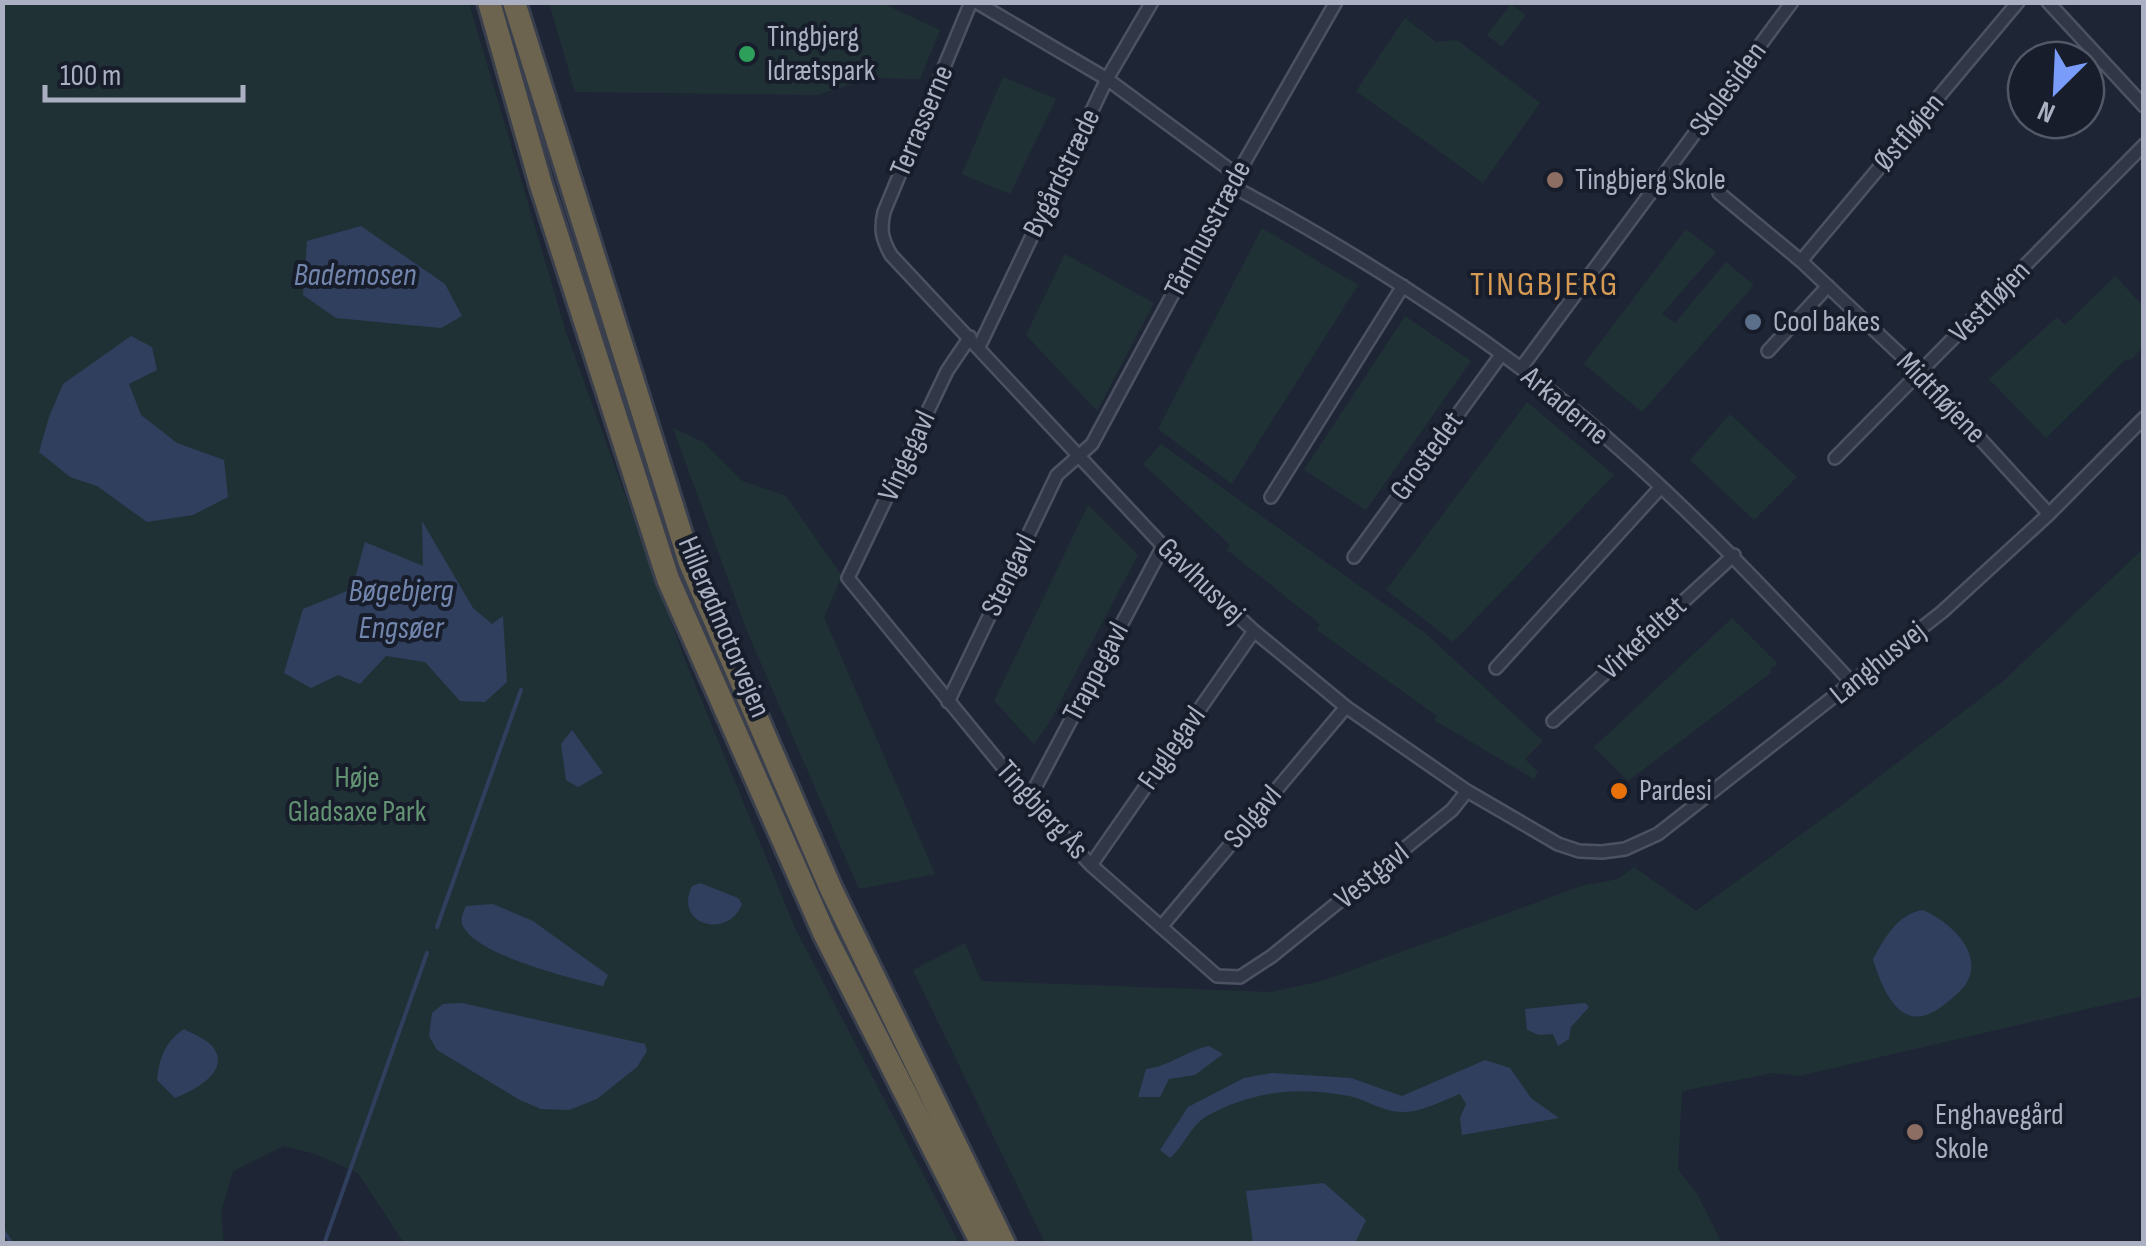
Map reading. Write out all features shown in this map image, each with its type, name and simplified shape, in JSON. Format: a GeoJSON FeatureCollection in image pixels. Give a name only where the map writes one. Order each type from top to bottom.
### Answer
{"type":"FeatureCollection","features":[{"type":"Feature","properties":{"kind":"highway","name":"Hillerødmotorvejen"},"geometry":{"type":"LineString","coordinates":[[489,2],[541,185],[668,579],[825,935],[982,1244]]}},
{"type":"Feature","properties":{"kind":"highway","name":"Hillerødmotorvejen"},"geometry":{"type":"LineString","coordinates":[[514,2],[690,563],[831,889],[1004,1244]]}},
{"type":"Feature","properties":{"kind":"street","name":"Arkaderne"},"geometry":{"type":"LineString","coordinates":[[974,2],[1107,79],[1234,180],[1403,286],[1521,368],[1662,487],[1734,555],[1853,684]]}},
{"type":"Feature","properties":{"kind":"street","name":"Terrasserne"},"geometry":{"type":"LineString","coordinates":[[882,241],[884,212],[974,2]]}},
{"type":"Feature","properties":{"kind":"street","name":"Bygårdstræde"},"geometry":{"type":"LineString","coordinates":[[975,342],[1107,79],[1152,2]]}},
{"type":"Feature","properties":{"kind":"street","name":"Tårnhusstræde"},"geometry":{"type":"LineString","coordinates":[[1079,454],[1092,444],[1234,180],[1336,2]]}},
{"type":"Feature","properties":{"kind":"street","name":"Skolesiden"},"geometry":{"type":"LineString","coordinates":[[1521,368],[1792,2]]}},
{"type":"Feature","properties":{"kind":"street","name":"Østfløjen"},"geometry":{"type":"LineString","coordinates":[[1801,262],[2018,2]]}},
{"type":"Feature","properties":{"kind":"street"},"geometry":{"type":"LineString","coordinates":[[2048,2],[2144,106]]}},
{"type":"Feature","properties":{"kind":"street","name":"Vestfløjen"},"geometry":{"type":"LineString","coordinates":[[1836,458],[2144,145]]}},
{"type":"Feature","properties":{"kind":"street","name":"Midtfløjene"},"geometry":{"type":"LineString","coordinates":[[1719,193],[1828,286],[1921,374],[2050,514]]}},
{"type":"Feature","properties":{"kind":"street","name":"Gavlhusvej"},"geometry":{"type":"LineString","coordinates":[[882,241],[1163,546],[1254,632],[1346,707],[1467,791],[1558,844],[1579,851]]}},
{"type":"Feature","properties":{"kind":"street"},"geometry":{"type":"LineString","coordinates":[[1270,497],[1403,286]]}},
{"type":"Feature","properties":{"kind":"street"},"geometry":{"type":"LineString","coordinates":[[1768,350],[1828,286]]}},
{"type":"Feature","properties":{"kind":"street","name":"Vingegavl"},"geometry":{"type":"LineString","coordinates":[[848,578],[947,371],[975,342]]}},
{"type":"Feature","properties":{"kind":"street","name":"Grostedet"},"geometry":{"type":"LineString","coordinates":[[1354,557],[1501,355]]}},
{"type":"Feature","properties":{"kind":"street","name":"Langhusvej"},"geometry":{"type":"LineString","coordinates":[[1579,851],[1625,849],[1658,834],[1942,612],[2050,514],[2144,418]]}},
{"type":"Feature","properties":{"kind":"street","name":"Stengavl"},"geometry":{"type":"LineString","coordinates":[[948,702],[1056,475],[1079,454]]}},
{"type":"Feature","properties":{"kind":"street"},"geometry":{"type":"LineString","coordinates":[[1496,668],[1662,487]]}},
{"type":"Feature","properties":{"kind":"street","name":"Trappegavl"},"geometry":{"type":"LineString","coordinates":[[1029,799],[1163,546]]}},
{"type":"Feature","properties":{"kind":"street","name":"Virkefeltet"},"geometry":{"type":"LineString","coordinates":[[1552,722],[1734,555]]}},
{"type":"Feature","properties":{"kind":"street","name":"Tingbjerg Ås"},"geometry":{"type":"LineString","coordinates":[[848,578],[1029,799],[1091,865],[1218,976],[1251,973],[1272,956]]}},
{"type":"Feature","properties":{"kind":"street","name":"Fuglegavl"},"geometry":{"type":"LineString","coordinates":[[1091,865],[1254,632]]}},
{"type":"Feature","properties":{"kind":"street","name":"Solgavl"},"geometry":{"type":"LineString","coordinates":[[1161,927],[1346,707]]}},
{"type":"Feature","properties":{"kind":"street","name":"Vestgavl"},"geometry":{"type":"LineString","coordinates":[[1272,956],[1452,810],[1467,791]]}},
{"type":"Feature","properties":{"kind":"green space","name":"Høje Gladsaxe Park"},"geometry":{"type":"Polygon","coordinates":[[[2,3],[469,3],[566,332],[685,660],[795,928],[959,1243],[404,1243],[358,1173],[315,1154],[284,1146],[233,1171],[221,1212],[224,1243],[3,1243],[2,3]]]}},
{"type":"Feature","properties":{"kind":"green space","name":"Tingbjerg Idrætspark"},"geometry":{"type":"Polygon","coordinates":[[[549,3],[882,3],[940,30],[920,79],[872,78],[817,95],[575,92],[549,3]]]}},
{"type":"Feature","properties":{"kind":"green space"},"geometry":{"type":"Polygon","coordinates":[[[1511,4],[1526,15],[1502,47],[1487,35],[1511,4]]]}},
{"type":"Feature","properties":{"kind":"green space"},"geometry":{"type":"Polygon","coordinates":[[[1405,18],[1436,42],[1457,40],[1540,103],[1483,183],[1356,91],[1405,18]]]}},
{"type":"Feature","properties":{"kind":"green space"},"geometry":{"type":"Polygon","coordinates":[[[1003,77],[1056,99],[1010,194],[962,174],[1003,77]]]}},
{"type":"Feature","properties":{"kind":"green space"},"geometry":{"type":"Polygon","coordinates":[[[1262,228],[1358,285],[1232,484],[1158,429],[1262,228]]]}},
{"type":"Feature","properties":{"kind":"green space"},"geometry":{"type":"Polygon","coordinates":[[[1686,229],[1716,252],[1662,314],[1675,323],[1726,262],[1754,285],[1642,412],[1584,364],[1686,229]]]}},
{"type":"Feature","properties":{"kind":"green space"},"geometry":{"type":"Polygon","coordinates":[[[1065,254],[1154,303],[1097,411],[1026,335],[1065,254]]]}},
{"type":"Feature","properties":{"kind":"green space"},"geometry":{"type":"Polygon","coordinates":[[[2115,276],[2143,306],[2143,346],[2046,438],[1989,379],[2057,317],[2065,325],[2115,276]]]}},
{"type":"Feature","properties":{"kind":"green space"},"geometry":{"type":"Polygon","coordinates":[[[1405,316],[1471,361],[1366,510],[1304,470],[1405,316]]]}},
{"type":"Feature","properties":{"kind":"green space"},"geometry":{"type":"Polygon","coordinates":[[[1527,402],[1614,475],[1453,642],[1386,590],[1527,402]]]}},
{"type":"Feature","properties":{"kind":"green space"},"geometry":{"type":"Polygon","coordinates":[[[1730,414],[1797,477],[1754,520],[1690,460],[1730,414]]]}},
{"type":"Feature","properties":{"kind":"green space"},"geometry":{"type":"Polygon","coordinates":[[[673,428],[703,442],[742,481],[786,496],[842,576],[824,617],[935,874],[859,889],[747,631],[673,428]]]}},
{"type":"Feature","properties":{"kind":"green space"},"geometry":{"type":"Polygon","coordinates":[[[1161,444],[1425,633],[1543,741],[1525,759],[1538,772],[1534,779],[1434,720],[1437,716],[1317,630],[1320,624],[1227,550],[1230,545],[1143,464],[1161,444]]]}},
{"type":"Feature","properties":{"kind":"green space"},"geometry":{"type":"Polygon","coordinates":[[[1088,505],[1138,555],[1049,723],[1034,744],[994,701],[1088,505]]]}},
{"type":"Feature","properties":{"kind":"green space"},"geometry":{"type":"Polygon","coordinates":[[[2143,549],[2143,996],[1799,1076],[1773,1073],[1682,1091],[1678,1169],[1697,1194],[1722,1243],[1045,1243],[913,970],[965,943],[981,981],[1271,992],[1322,981],[1581,886],[1618,879],[1634,867],[1696,911],[2002,682],[2143,549]]]}},
{"type":"Feature","properties":{"kind":"green space"},"geometry":{"type":"Polygon","coordinates":[[[1732,618],[1778,664],[1628,781],[1594,747],[1732,618]]]}},
{"type":"Feature","properties":{"kind":"water","name":"Bademosen"},"geometry":{"type":"Polygon","coordinates":[[[361,226],[445,284],[462,316],[441,328],[336,318],[303,295],[307,241],[361,226]]]}},
{"type":"Feature","properties":{"kind":"water"},"geometry":{"type":"Polygon","coordinates":[[[131,336],[152,347],[157,370],[129,384],[141,415],[177,443],[224,460],[228,497],[193,515],[147,522],[97,486],[70,477],[39,452],[63,384],[131,336]]]}},
{"type":"Feature","properties":{"kind":"water","name":"Bøgebjerg Engsøer"},"geometry":{"type":"Polygon","coordinates":[[[422,521],[473,608],[492,624],[503,616],[507,682],[485,702],[460,701],[425,662],[386,656],[360,684],[338,675],[311,688],[284,673],[303,609],[352,589],[365,542],[423,566],[422,521]]]}},
{"type":"Feature","properties":{"kind":"water"},"geometry":{"type":"Polygon","coordinates":[[[572,730],[603,773],[578,787],[566,780],[561,744],[572,730]]]}},
{"type":"Feature","properties":{"kind":"water"},"geometry":{"type":"Polygon","coordinates":[[[700,883],[738,898],[742,904],[735,915],[715,924],[696,918],[688,899],[692,886],[700,883]]]}},
{"type":"Feature","properties":{"kind":"water"},"geometry":{"type":"Polygon","coordinates":[[[493,904],[533,921],[608,975],[603,986],[507,957],[473,938],[462,923],[466,906],[493,904]]]}},
{"type":"Feature","properties":{"kind":"water"},"geometry":{"type":"Polygon","coordinates":[[[1923,910],[1960,938],[1971,959],[1971,970],[1954,997],[1918,1017],[1898,1008],[1890,998],[1873,959],[1899,922],[1923,910]]]}},
{"type":"Feature","properties":{"kind":"water"},"geometry":{"type":"Polygon","coordinates":[[[462,1003],[645,1044],[647,1051],[637,1067],[597,1099],[569,1110],[541,1109],[437,1050],[429,1036],[432,1013],[443,1004],[462,1003]]]}},
{"type":"Feature","properties":{"kind":"water"},"geometry":{"type":"Polygon","coordinates":[[[1585,1003],[1589,1007],[1571,1027],[1569,1039],[1558,1046],[1553,1034],[1539,1035],[1527,1030],[1525,1009],[1585,1003]]]}},
{"type":"Feature","properties":{"kind":"water"},"geometry":{"type":"Polygon","coordinates":[[[184,1029],[212,1046],[218,1064],[208,1079],[175,1098],[157,1080],[164,1051],[184,1029]]]}},
{"type":"Feature","properties":{"kind":"water"},"geometry":{"type":"Polygon","coordinates":[[[1209,1046],[1223,1054],[1195,1075],[1169,1079],[1160,1097],[1138,1097],[1146,1069],[1209,1046]]]}},
{"type":"Feature","properties":{"kind":"water"},"geometry":{"type":"Polygon","coordinates":[[[1485,1060],[1510,1068],[1531,1098],[1559,1118],[1462,1135],[1460,1118],[1466,1104],[1460,1094],[1423,1109],[1401,1112],[1349,1096],[1293,1091],[1257,1096],[1222,1108],[1200,1121],[1170,1158],[1160,1150],[1188,1107],[1244,1078],[1272,1073],[1351,1078],[1402,1096],[1485,1060]]]}},
{"type":"Feature","properties":{"kind":"water"},"geometry":{"type":"Polygon","coordinates":[[[1324,1183],[1366,1220],[1355,1243],[1253,1243],[1246,1191],[1324,1183]]]}},
{"type":"Feature","properties":{"kind":"waterway"},"geometry":{"type":"LineString","coordinates":[[437,927],[521,690]]}},
{"type":"Feature","properties":{"kind":"waterway"},"geometry":{"type":"LineString","coordinates":[[324,1244],[427,953]]}},
{"type":"Feature","properties":{"kind":"waterway"},"geometry":{"type":"LineString","coordinates":[[2,1229],[12,1244]]}},
{"type":"Feature","properties":{"kind":"place","name":"Tingbjerg Idrætspark"},"geometry":{"type":"Point","coordinates":[747,54]}},
{"type":"Feature","properties":{"kind":"place","name":"Tingbjerg Skole"},"geometry":{"type":"Point","coordinates":[1555,180]}},
{"type":"Feature","properties":{"kind":"place","name":"Cool bakes"},"geometry":{"type":"Point","coordinates":[1753,322]}},
{"type":"Feature","properties":{"kind":"place","name":"Pardesi"},"geometry":{"type":"Point","coordinates":[1619,791]}},
{"type":"Feature","properties":{"kind":"place","name":"Enghavegård Skole"},"geometry":{"type":"Point","coordinates":[1915,1132]}},
{"type":"Feature","properties":{"kind":"district","name":"TINGBJERG"},"geometry":{"type":"Point","coordinates":[1545,284]}}]}
